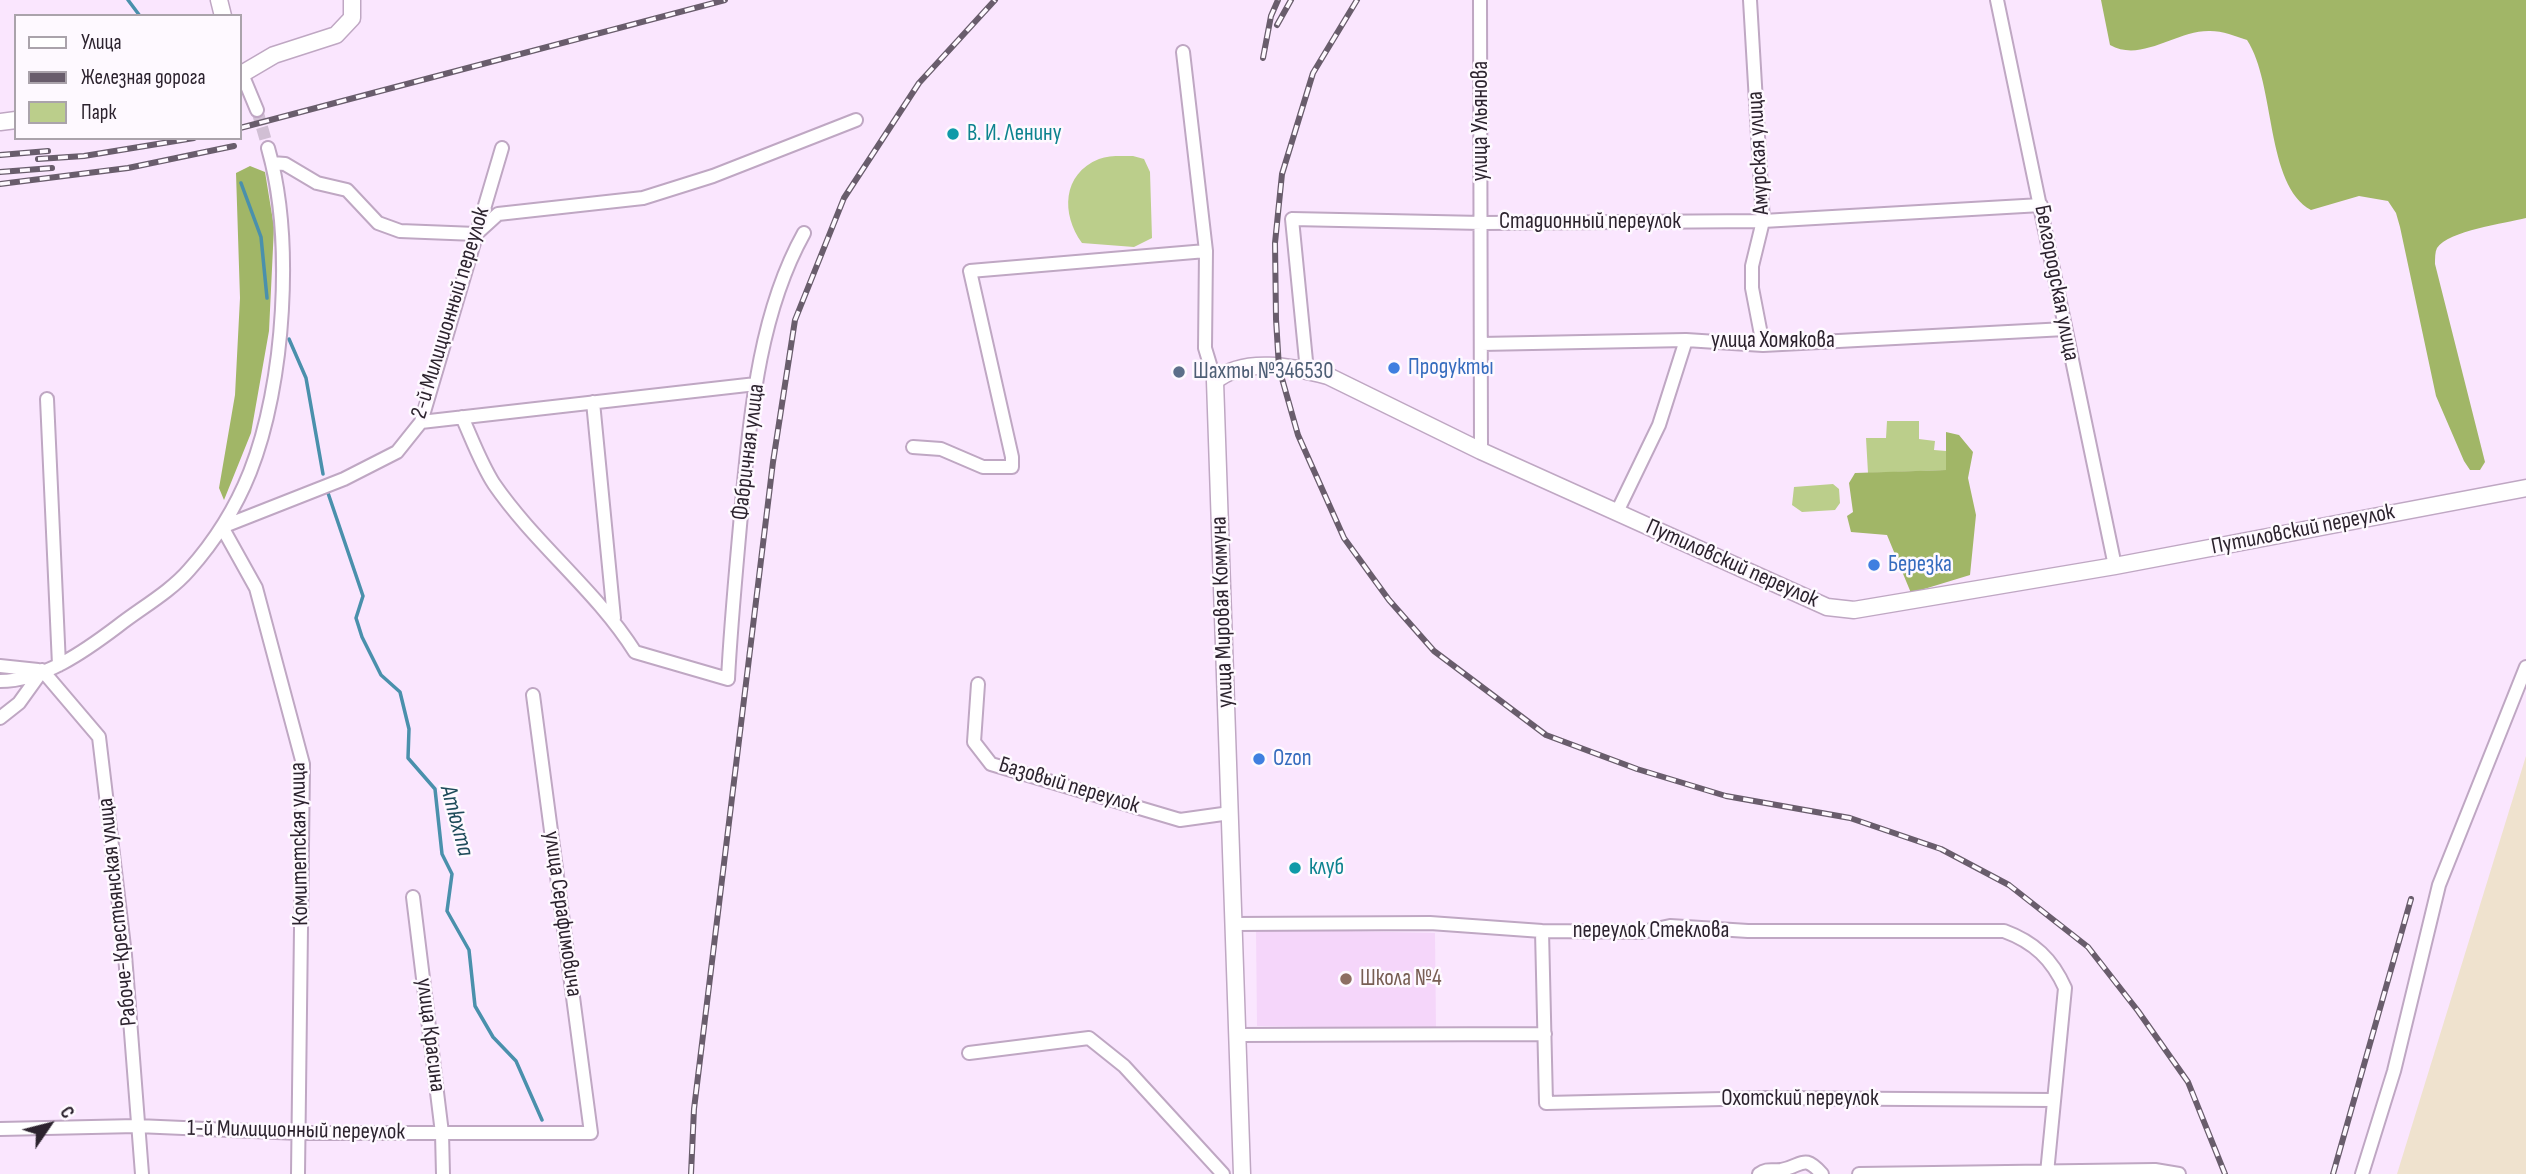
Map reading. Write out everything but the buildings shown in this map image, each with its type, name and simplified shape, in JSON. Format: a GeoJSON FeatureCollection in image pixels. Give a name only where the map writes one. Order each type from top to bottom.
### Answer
{"type":"FeatureCollection","features":[{"type":"Feature","properties":{"kind":"main road"},"geometry":{"type":"LineString","coordinates":[[242,72],[274,55],[336,35],[352,18],[352,0]]}},
{"type":"Feature","properties":{"kind":"main road","name":"Путиловский переулок"},"geometry":{"type":"LineString","coordinates":[[1215,381],[1224,373],[1243,366],[1307,371],[1328,376],[1481,451],[1827,607],[1854,610],[2115,566],[2526,488]]}},
{"type":"Feature","properties":{"kind":"main road","name":"улица Мировая Коммуна"},"geometry":{"type":"LineString","coordinates":[[1215,381],[1242,1174]]}},
{"type":"Feature","properties":{"kind":"street","name":"улица Ульянова"},"geometry":{"type":"LineString","coordinates":[[1480,0],[1481,451]]}},
{"type":"Feature","properties":{"kind":"street","name":"Амурская улица"},"geometry":{"type":"LineString","coordinates":[[1750,0],[1763,221],[1752,266],[1752,288],[1763,345]]}},
{"type":"Feature","properties":{"kind":"street","name":"Белгородская улица"},"geometry":{"type":"LineString","coordinates":[[1997,0],[2115,566]]}},
{"type":"Feature","properties":{"kind":"street","name":"улица Мировая Коммуна"},"geometry":{"type":"LineString","coordinates":[[1183,52],[1206,251],[1205,348],[1215,381]]}},
{"type":"Feature","properties":{"kind":"street"},"geometry":{"type":"LineString","coordinates":[[242,77],[257,110]]}},
{"type":"Feature","properties":{"kind":"street"},"geometry":{"type":"LineString","coordinates":[[272,163],[285,164],[317,183],[347,190],[378,223],[400,231],[476,234],[498,214],[643,198],[713,176],[856,120]]}},
{"type":"Feature","properties":{"kind":"street"},"geometry":{"type":"LineString","coordinates":[[0,681],[59,665],[86,650],[188,572],[222,527],[250,472],[270,406],[282,304],[282,218],[268,148]]}},
{"type":"Feature","properties":{"kind":"street","name":"2-й Милиционный переулок"},"geometry":{"type":"LineString","coordinates":[[222,527],[344,479],[386,458],[397,452],[421,422],[502,148]]}},
{"type":"Feature","properties":{"kind":"street","name":"Стадионный переулок"},"geometry":{"type":"LineString","coordinates":[[1307,371],[1292,219],[1482,223],[1763,221],[2041,205]]}},
{"type":"Feature","properties":{"kind":"street","name":"Фабричная улица"},"geometry":{"type":"LineString","coordinates":[[614,619],[635,652],[728,679],[738,541],[756,384],[773,303],[785,268],[804,233]]}},
{"type":"Feature","properties":{"kind":"street"},"geometry":{"type":"LineString","coordinates":[[913,447],[941,449],[983,467],[1012,467],[970,271],[1206,251]]}},
{"type":"Feature","properties":{"kind":"street","name":"улица Хомякова"},"geometry":{"type":"LineString","coordinates":[[1482,344],[1686,340],[1763,345],[2065,329]]}},
{"type":"Feature","properties":{"kind":"street"},"geometry":{"type":"LineString","coordinates":[[1617,512],[1659,425],[1686,340]]}},
{"type":"Feature","properties":{"kind":"street"},"geometry":{"type":"LineString","coordinates":[[421,422],[756,384]]}},
{"type":"Feature","properties":{"kind":"street"},"geometry":{"type":"LineString","coordinates":[[47,399],[59,665]]}},
{"type":"Feature","properties":{"kind":"street"},"geometry":{"type":"LineString","coordinates":[[593,402],[614,619]]}},
{"type":"Feature","properties":{"kind":"street"},"geometry":{"type":"LineString","coordinates":[[462,417],[494,483],[529,528],[614,619]]}},
{"type":"Feature","properties":{"kind":"street","name":"Комитетская улица"},"geometry":{"type":"LineString","coordinates":[[222,527],[256,588],[303,764],[298,1174]]}},
{"type":"Feature","properties":{"kind":"street"},"geometry":{"type":"LineString","coordinates":[[0,666],[42,670]]}},
{"type":"Feature","properties":{"kind":"street"},"geometry":{"type":"LineString","coordinates":[[2362,1174],[2394,1071],[2439,885],[2526,667]]}},
{"type":"Feature","properties":{"kind":"street"},"geometry":{"type":"LineString","coordinates":[[0,718],[19,703],[42,670]]}},
{"type":"Feature","properties":{"kind":"street","name":"Рабоче-Крестьянская улица"},"geometry":{"type":"LineString","coordinates":[[42,670],[99,737],[125,955],[142,1174]]}},
{"type":"Feature","properties":{"kind":"street","name":"Базовый переулок"},"geometry":{"type":"LineString","coordinates":[[978,684],[974,742],[991,764],[1180,820],[1230,813]]}},
{"type":"Feature","properties":{"kind":"street","name":"улица Серафимовича"},"geometry":{"type":"LineString","coordinates":[[533,695],[591,1133]]}},
{"type":"Feature","properties":{"kind":"street","name":"улица Красина"},"geometry":{"type":"LineString","coordinates":[[413,897],[442,1133],[443,1174]]}},
{"type":"Feature","properties":{"kind":"street","name":"переулок Стеклова"},"geometry":{"type":"LineString","coordinates":[[1233,924],[1430,923],[1542,931],[1642,932],[1670,926],[1748,931],[2004,931],[2025,938],[2056,968],[2065,988],[2064,1023],[2053,1100]]}},
{"type":"Feature","properties":{"kind":"street"},"geometry":{"type":"LineString","coordinates":[[1237,1035],[1545,1034],[1542,931]]}},
{"type":"Feature","properties":{"kind":"street","name":"Охотский переулок"},"geometry":{"type":"LineString","coordinates":[[1545,1034],[1546,1104],[1767,1098],[2053,1100]]}},
{"type":"Feature","properties":{"kind":"street"},"geometry":{"type":"LineString","coordinates":[[970,1053],[1088,1038],[1124,1066],[1223,1174]]}},
{"type":"Feature","properties":{"kind":"street"},"geometry":{"type":"LineString","coordinates":[[2047,1172],[2053,1100]]}},
{"type":"Feature","properties":{"kind":"street","name":"1-й Милиционный переулок"},"geometry":{"type":"LineString","coordinates":[[0,1129],[137,1126],[299,1133],[591,1133]]}},
{"type":"Feature","properties":{"kind":"street"},"geometry":{"type":"LineString","coordinates":[[1759,1174],[1801,1161],[1812,1163],[1822,1174]]}},
{"type":"Feature","properties":{"kind":"street"},"geometry":{"type":"LineString","coordinates":[[1859,1174],[2155,1170],[2179,1174]]}},
{"type":"Feature","properties":{"kind":"shaded area"},"geometry":{"type":"Polygon","coordinates":[[[2526,756],[2526,1174],[2397,1174],[2526,756]]]}},
{"type":"Feature","properties":{"kind":"shaded area","name":"Школа №4"},"geometry":{"type":"Polygon","coordinates":[[[1256,929],[1435,933],[1436,1029],[1257,1026],[1256,929]]]}},
{"type":"Feature","properties":{"kind":"green space"},"geometry":{"type":"Polygon","coordinates":[[[2101,0],[2526,0],[2526,218],[2453,237],[2437,248],[2435,255],[2435,264],[2485,462],[2480,470],[2470,470],[2464,461],[2436,396],[2400,227],[2396,213],[2388,201],[2359,196],[2311,210],[2296,197],[2286,179],[2278,157],[2263,82],[2247,40],[2224,33],[2197,32],[2147,48],[2122,50],[2110,45],[2101,0]]]}},
{"type":"Feature","properties":{"kind":"green space"},"geometry":{"type":"Polygon","coordinates":[[[1133,156],[1144,159],[1150,172],[1152,238],[1134,247],[1082,243],[1075,232],[1068,208],[1072,185],[1078,174],[1099,159],[1133,156]]]}},
{"type":"Feature","properties":{"kind":"green space"},"geometry":{"type":"Polygon","coordinates":[[[250,166],[265,172],[274,227],[269,331],[251,433],[224,500],[219,488],[235,395],[240,298],[236,173],[250,166]]]}},
{"type":"Feature","properties":{"kind":"green space"},"geometry":{"type":"Polygon","coordinates":[[[1887,421],[1919,421],[1919,439],[1935,441],[1934,450],[1946,451],[1946,470],[1868,473],[1866,438],[1886,438],[1887,421]]]}},
{"type":"Feature","properties":{"kind":"green space"},"geometry":{"type":"Polygon","coordinates":[[[1946,432],[1959,435],[1973,452],[1968,478],[1976,515],[1970,575],[1911,593],[1887,535],[1851,532],[1847,516],[1853,512],[1849,483],[1855,473],[1946,470],[1946,432]]]}},
{"type":"Feature","properties":{"kind":"green space"},"geometry":{"type":"Polygon","coordinates":[[[1833,484],[1839,489],[1840,503],[1835,510],[1802,512],[1792,505],[1794,487],[1833,484]]]}},
{"type":"Feature","properties":{"kind":"waterway","name":"Атюхта"},"geometry":{"type":"LineString","coordinates":[[128,0],[138,14]]}},
{"type":"Feature","properties":{"kind":"waterway","name":"Атюхта"},"geometry":{"type":"LineString","coordinates":[[241,183],[261,237],[267,298]]}},
{"type":"Feature","properties":{"kind":"waterway","name":"Атюхта"},"geometry":{"type":"LineString","coordinates":[[289,339],[306,378],[323,474]]}},
{"type":"Feature","properties":{"kind":"waterway","name":"Атюхта"},"geometry":{"type":"LineString","coordinates":[[328,493],[363,596],[356,618],[362,637],[381,675],[400,692],[409,729],[408,758],[435,789],[442,854],[452,874],[447,911],[469,950],[475,1006],[493,1037],[516,1061],[542,1120]]}},
{"type":"Feature","properties":{"kind":"tunnel"},"geometry":{"type":"LineString","coordinates":[[257,110],[268,148]]}},
{"type":"Feature","properties":{"kind":"railway"},"geometry":{"type":"LineString","coordinates":[[242,127],[725,0]]}},
{"type":"Feature","properties":{"kind":"railway"},"geometry":{"type":"LineString","coordinates":[[691,1174],[694,1109],[773,462],[795,320],[844,198],[919,83],[995,0]]}},
{"type":"Feature","properties":{"kind":"railway"},"geometry":{"type":"LineString","coordinates":[[1263,58],[1271,16],[1278,0]]}},
{"type":"Feature","properties":{"kind":"railway"},"geometry":{"type":"LineString","coordinates":[[1277,25],[1291,0]]}},
{"type":"Feature","properties":{"kind":"railway"},"geometry":{"type":"LineString","coordinates":[[1357,0],[1313,73],[1282,174],[1275,243],[1276,319],[1279,368],[1298,435],[1344,538],[1389,600],[1434,651],[1546,735],[1637,769],[1726,796],[1850,818],[1941,849],[2009,885],[2088,947],[2138,1011],[2188,1082],[2225,1174]]}},
{"type":"Feature","properties":{"kind":"railway"},"geometry":{"type":"LineString","coordinates":[[38,159],[84,156],[182,140]]}},
{"type":"Feature","properties":{"kind":"railway"},"geometry":{"type":"LineString","coordinates":[[0,184],[128,168],[234,146]]}},
{"type":"Feature","properties":{"kind":"railway"},"geometry":{"type":"LineString","coordinates":[[0,155],[48,151]]}},
{"type":"Feature","properties":{"kind":"railway"},"geometry":{"type":"LineString","coordinates":[[0,172],[52,168]]}},
{"type":"Feature","properties":{"kind":"railway"},"geometry":{"type":"LineString","coordinates":[[2333,1174],[2411,899]]}},
{"type":"Feature","properties":{"kind":"place","name":"В. И. Ленину"},"geometry":{"type":"Point","coordinates":[953,134]}},
{"type":"Feature","properties":{"kind":"place","name":"Продукты"},"geometry":{"type":"Point","coordinates":[1394,368]}},
{"type":"Feature","properties":{"kind":"place","name":"Шахты №346530"},"geometry":{"type":"Point","coordinates":[1179,372]}},
{"type":"Feature","properties":{"kind":"place","name":"Березка"},"geometry":{"type":"Point","coordinates":[1874,565]}},
{"type":"Feature","properties":{"kind":"place","name":"Ozon"},"geometry":{"type":"Point","coordinates":[1259,759]}},
{"type":"Feature","properties":{"kind":"place","name":"клуб"},"geometry":{"type":"Point","coordinates":[1295,868]}},
{"type":"Feature","properties":{"kind":"place","name":"Школа №4"},"geometry":{"type":"Point","coordinates":[1346,979]}}]}
